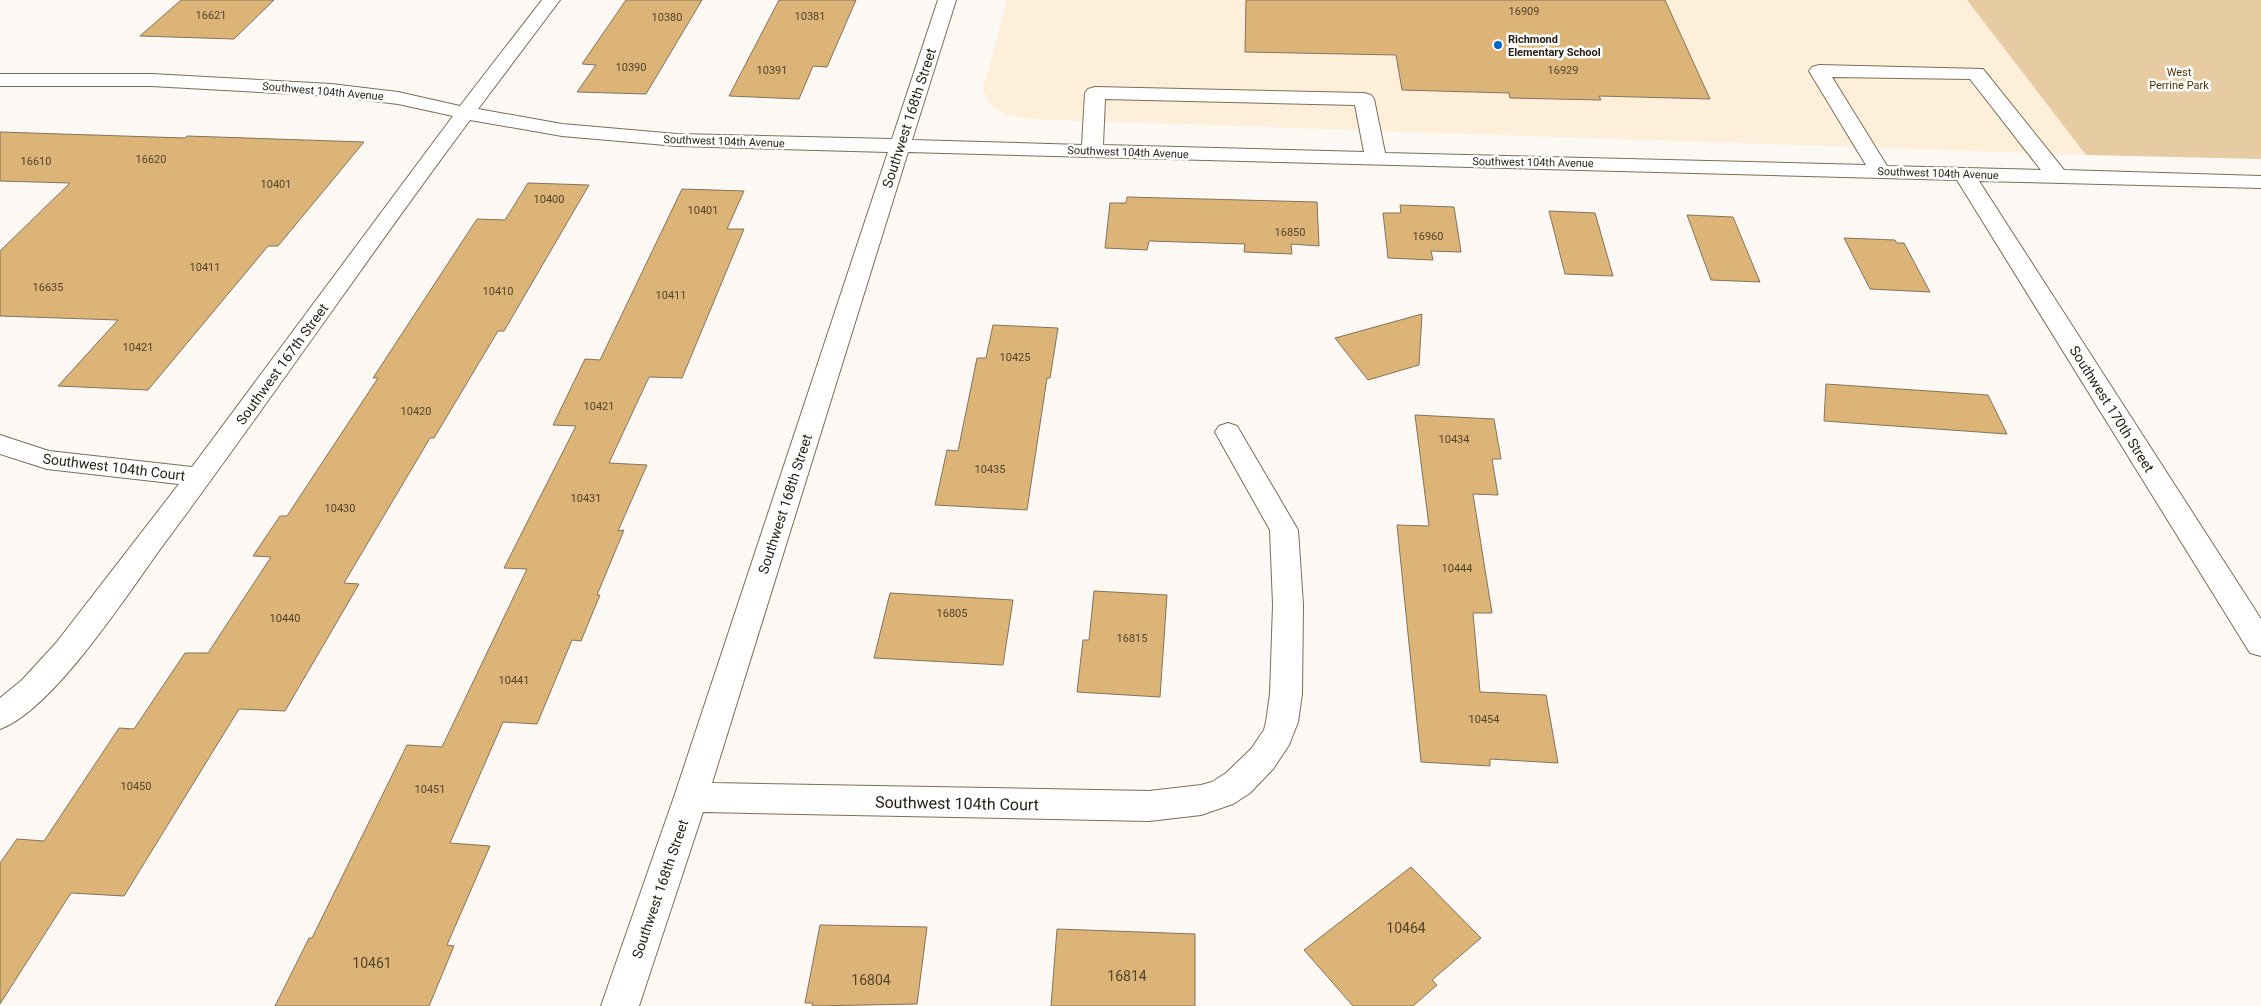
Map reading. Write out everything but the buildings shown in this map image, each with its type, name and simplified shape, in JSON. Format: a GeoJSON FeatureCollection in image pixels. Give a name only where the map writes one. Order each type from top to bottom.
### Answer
{"type":"FeatureCollection","features":[{"type":"Feature","properties":{"kind":"street","name":"Southwest 167th Street"},"geometry":{"type":"LineString","coordinates":[[0,716],[33,689],[57,665],[199,477],[465,113],[551,0]]}},
{"type":"Feature","properties":{"kind":"street","name":"Southwest 168th Street"},"geometry":{"type":"LineString","coordinates":[[620,1006],[691,797],[947,0]]}},
{"type":"Feature","properties":{"kind":"street"},"geometry":{"type":"LineString","coordinates":[[1880,171],[1819,70],[1976,73],[2058,176]]}},
{"type":"Feature","properties":{"kind":"street","name":"Southwest 104th Avenue"},"geometry":{"type":"LineString","coordinates":[[0,80],[150,80],[313,88],[398,98],[465,113],[562,130],[652,138],[2261,182]]}},
{"type":"Feature","properties":{"kind":"street"},"geometry":{"type":"LineString","coordinates":[[1092,151],[1095,92],[1364,99],[1376,158]]}},
{"type":"Feature","properties":{"kind":"street","name":"Southwest 170th Street"},"geometry":{"type":"LineString","coordinates":[[1962,173],[2261,644]]}},
{"type":"Feature","properties":{"kind":"street","name":"Southwest 104th Court"},"geometry":{"type":"LineString","coordinates":[[691,797],[1149,806],[1201,800],[1221,794],[1238,783],[1271,748],[1282,722],[1286,694],[1288,615],[1284,530],[1228,432]]}},
{"type":"Feature","properties":{"kind":"street","name":"Southwest 104th Court"},"geometry":{"type":"LineString","coordinates":[[0,444],[47,460],[199,477]]}},
{"type":"Feature","properties":{"kind":"shaded area","name":"Richmond Elementary School"},"geometry":{"type":"Polygon","coordinates":[[[1007,0],[1967,0],[2086,155],[1027,119],[1005,114],[991,106],[983,90],[1007,0]]]}},
{"type":"Feature","properties":{"kind":"green space","name":"West Perrine Park"},"geometry":{"type":"Polygon","coordinates":[[[1967,0],[2261,0],[2261,159],[2086,155],[1967,0]]]}},
{"type":"Feature","properties":{"kind":"place","name":"Richmond Elementary School"},"geometry":{"type":"Point","coordinates":[1498,45]}}]}
